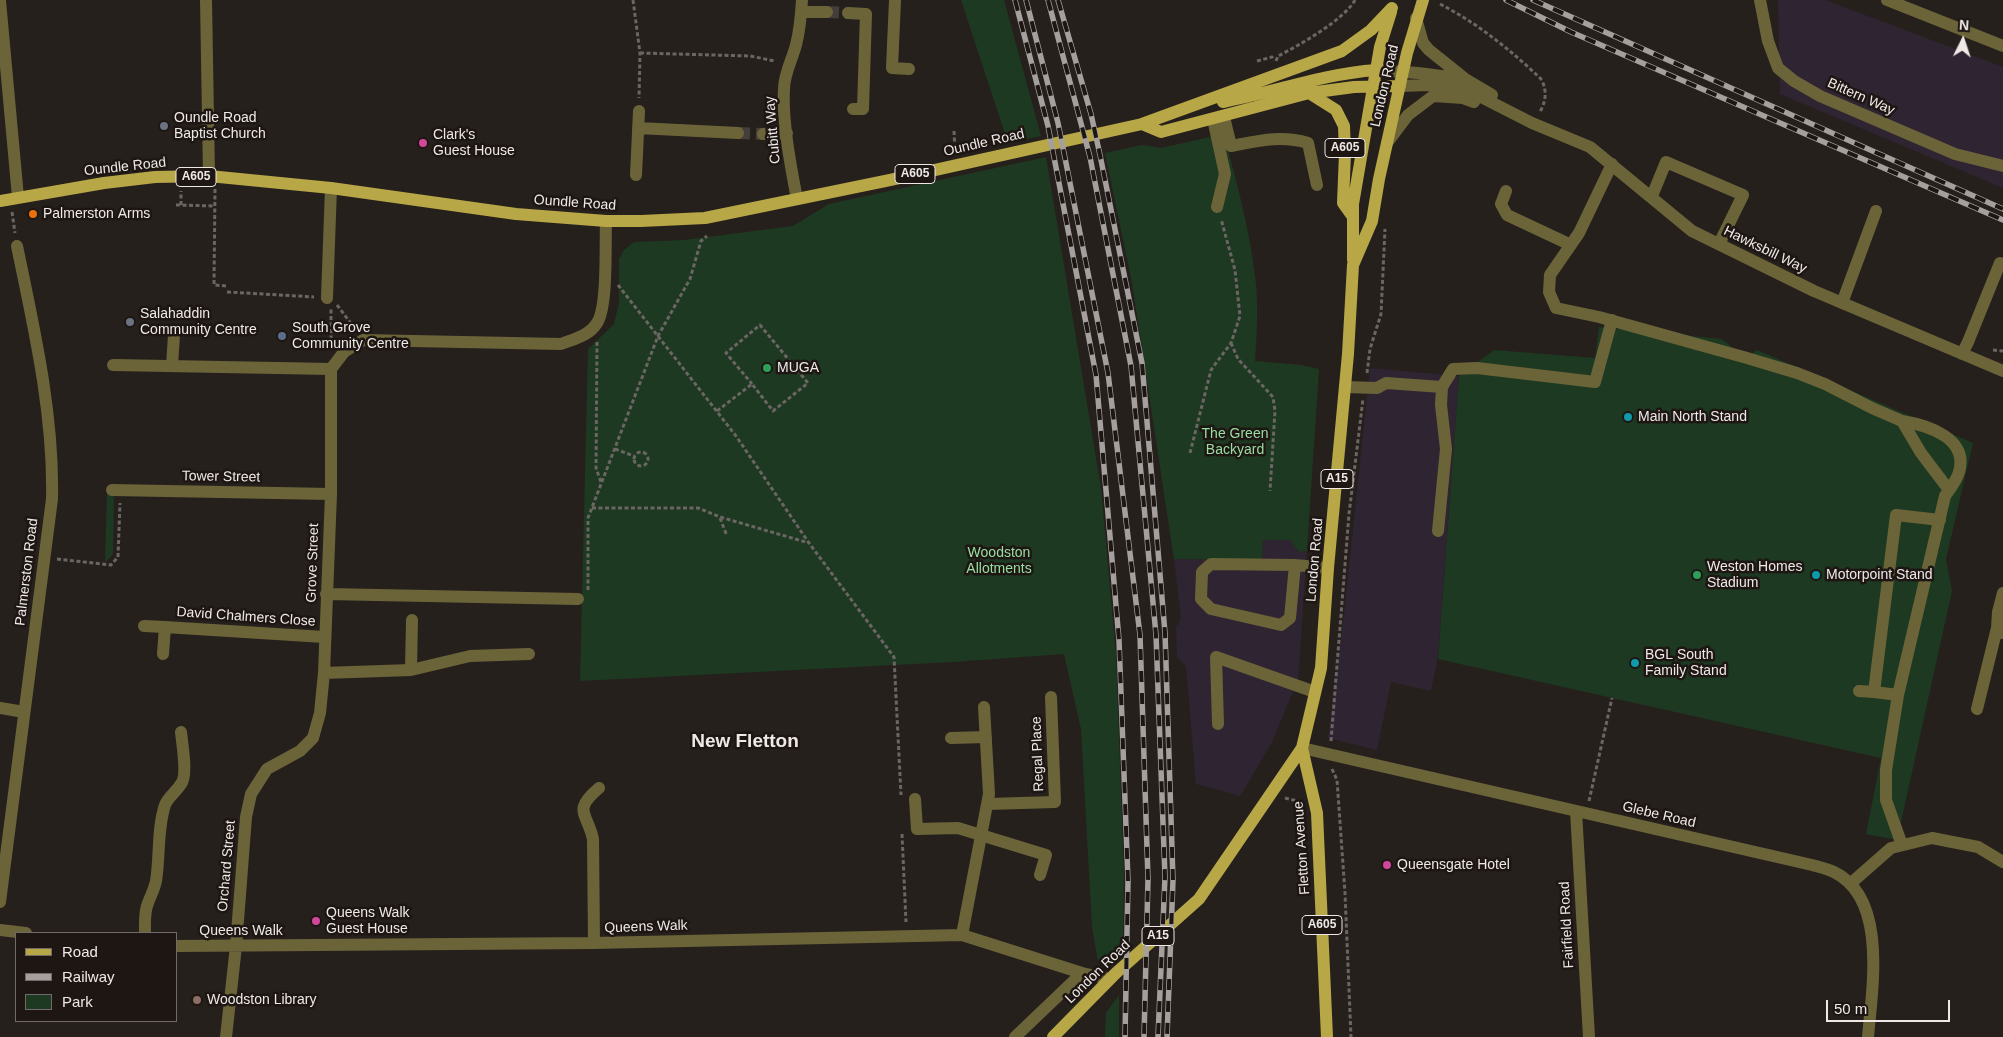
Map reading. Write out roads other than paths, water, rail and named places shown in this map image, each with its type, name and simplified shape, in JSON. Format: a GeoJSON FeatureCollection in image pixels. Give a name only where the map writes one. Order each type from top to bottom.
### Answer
{"type":"FeatureCollection","features":[{"type":"Feature","properties":{"kind":"main road","name":"London Road"},"geometry":{"type":"LineString","coordinates":[[1054,1037],[1113,976],[1199,899],[1302,748],[1321,668],[1354,265],[1372,221],[1403,72],[1416,18],[1423,0]]}},
{"type":"Feature","properties":{"kind":"main road","name":"Oundle Road"},"geometry":{"type":"LineString","coordinates":[[9,199],[155,177],[212,177],[331,188],[516,214],[606,220],[699,218],[797,199],[1142,124],[1191,108],[1342,51],[1371,30],[1394,4]]}},
{"type":"Feature","properties":{"kind":"main road","name":"London Road"},"geometry":{"type":"LineString","coordinates":[[1373,86],[1380,47],[1394,4]]}},
{"type":"Feature","properties":{"kind":"main road","name":"Oundle Road"},"geometry":{"type":"LineString","coordinates":[[1191,108],[1255,96],[1335,76],[1376,70]]}},
{"type":"Feature","properties":{"kind":"main road","name":"A605"},"geometry":{"type":"LineString","coordinates":[[1354,265],[1353,204],[1373,86]]}},
{"type":"Feature","properties":{"kind":"main road","name":"Oundle Road"},"geometry":{"type":"LineString","coordinates":[[1142,124],[1161,132],[1309,93],[1354,87],[1400,86]]}},
{"type":"Feature","properties":{"kind":"main road","name":"A605"},"geometry":{"type":"LineString","coordinates":[[1309,93],[1336,110],[1344,126],[1343,203],[1353,217]]}},
{"type":"Feature","properties":{"kind":"main road","name":"Fletton Avenue"},"geometry":{"type":"LineString","coordinates":[[1302,748],[1318,814],[1327,1037]]}},
{"type":"Feature","properties":{"kind":"street"},"geometry":{"type":"LineString","coordinates":[[206,0],[212,177]]}},
{"type":"Feature","properties":{"kind":"street"},"geometry":{"type":"LineString","coordinates":[[895,0],[892,68],[909,69]]}},
{"type":"Feature","properties":{"kind":"street","name":"Bittern Way"},"geometry":{"type":"LineString","coordinates":[[1760,0],[1768,41],[1778,68],[1794,81],[1820,96],[1955,154],[2003,166]]}},
{"type":"Feature","properties":{"kind":"street"},"geometry":{"type":"LineString","coordinates":[[1887,0],[2003,46]]}},
{"type":"Feature","properties":{"kind":"street"},"geometry":{"type":"LineString","coordinates":[[0,2],[9,199]]}},
{"type":"Feature","properties":{"kind":"street"},"geometry":{"type":"LineString","coordinates":[[801,6],[827,12]]}},
{"type":"Feature","properties":{"kind":"street","name":"Cubitt Way"},"geometry":{"type":"LineString","coordinates":[[797,199],[787,133],[784,90],[785,77],[791,64],[801,25],[801,6]]}},
{"type":"Feature","properties":{"kind":"street"},"geometry":{"type":"LineString","coordinates":[[848,13],[866,14],[863,109],[853,109]]}},
{"type":"Feature","properties":{"kind":"street","name":"Hawksbill Way"},"geometry":{"type":"LineString","coordinates":[[1416,18],[1423,43],[1429,50],[1465,79],[1524,113],[1532,123]]}},
{"type":"Feature","properties":{"kind":"street","name":"Hawksbill Way"},"geometry":{"type":"LineString","coordinates":[[1376,70],[1439,74],[1465,79]]}},
{"type":"Feature","properties":{"kind":"street","name":"Hawksbill Way"},"geometry":{"type":"LineString","coordinates":[[1400,86],[1456,87],[1481,97],[1532,123],[1590,147],[1652,196],[1692,231],[1814,291],[2003,371]]}},
{"type":"Feature","properties":{"kind":"street","name":"Hawksbill Way"},"geometry":{"type":"LineString","coordinates":[[1387,143],[1408,115],[1433,96],[1463,98],[1502,116],[1532,123]]}},
{"type":"Feature","properties":{"kind":"street"},"geometry":{"type":"LineString","coordinates":[[636,175],[639,111]]}},
{"type":"Feature","properties":{"kind":"street"},"geometry":{"type":"LineString","coordinates":[[1219,118],[1231,146],[1259,140],[1292,138],[1308,143],[1317,185]]}},
{"type":"Feature","properties":{"kind":"street"},"geometry":{"type":"LineString","coordinates":[[1217,206],[1225,174],[1219,118]]}},
{"type":"Feature","properties":{"kind":"street"},"geometry":{"type":"LineString","coordinates":[[638,128],[738,133]]}},
{"type":"Feature","properties":{"kind":"street"},"geometry":{"type":"LineString","coordinates":[[763,134],[787,133]]}},
{"type":"Feature","properties":{"kind":"street"},"geometry":{"type":"LineString","coordinates":[[1652,196],[1666,162],[1743,195],[1718,244]]}},
{"type":"Feature","properties":{"kind":"street"},"geometry":{"type":"LineString","coordinates":[[1612,164],[1579,233],[1550,275],[1548,292],[1556,308],[1612,320],[1797,373],[1825,384],[1902,421],[1917,424],[1949,439],[1958,447],[1960,458],[1959,472],[1945,496],[1898,695],[1886,770],[1886,800],[1902,845]]}},
{"type":"Feature","properties":{"kind":"street"},"geometry":{"type":"LineString","coordinates":[[329,298],[331,188]]}},
{"type":"Feature","properties":{"kind":"street"},"geometry":{"type":"LineString","coordinates":[[1506,191],[1501,204],[1507,215],[1571,245]]}},
{"type":"Feature","properties":{"kind":"street"},"geometry":{"type":"LineString","coordinates":[[1842,303],[1876,211]]}},
{"type":"Feature","properties":{"kind":"street"},"geometry":{"type":"LineString","coordinates":[[113,365],[331,369],[344,352],[363,340],[561,344],[585,335],[597,324],[603,309],[606,220]]}},
{"type":"Feature","properties":{"kind":"street","name":"Palmerston Road"},"geometry":{"type":"LineString","coordinates":[[0,902],[5,823],[24,712],[52,500],[53,467],[39,354],[17,246]]}},
{"type":"Feature","properties":{"kind":"street"},"geometry":{"type":"LineString","coordinates":[[1962,354],[2000,264]]}},
{"type":"Feature","properties":{"kind":"street"},"geometry":{"type":"LineString","coordinates":[[1438,531],[1446,449],[1441,405],[1442,388],[1454,369],[1478,368],[1595,382],[1612,320]]}},
{"type":"Feature","properties":{"kind":"street"},"geometry":{"type":"LineString","coordinates":[[172,366],[174,335]]}},
{"type":"Feature","properties":{"kind":"street","name":"Grove Street"},"geometry":{"type":"LineString","coordinates":[[300,751],[314,738],[320,713],[324,673],[330,494],[331,369]]}},
{"type":"Feature","properties":{"kind":"street"},"geometry":{"type":"LineString","coordinates":[[1345,387],[1377,388],[1386,383],[1442,388]]}},
{"type":"Feature","properties":{"kind":"street"},"geometry":{"type":"LineString","coordinates":[[1902,421],[1921,453],[1949,490]]}},
{"type":"Feature","properties":{"kind":"street","name":"Tower Street"},"geometry":{"type":"LineString","coordinates":[[116,490],[330,494]]}},
{"type":"Feature","properties":{"kind":"street"},"geometry":{"type":"LineString","coordinates":[[1874,692],[1896,515],[1940,520]]}},
{"type":"Feature","properties":{"kind":"street"},"geometry":{"type":"LineString","coordinates":[[1295,565],[1290,618],[1281,625],[1210,609],[1201,599],[1202,572],[1211,564],[1295,565],[1328,568]]}},
{"type":"Feature","properties":{"kind":"street"},"geometry":{"type":"LineString","coordinates":[[1976,709],[2000,631],[1998,612],[2003,593]]}},
{"type":"Feature","properties":{"kind":"street"},"geometry":{"type":"LineString","coordinates":[[326,594],[578,598]]}},
{"type":"Feature","properties":{"kind":"street"},"geometry":{"type":"LineString","coordinates":[[411,670],[412,620]]}},
{"type":"Feature","properties":{"kind":"street","name":"David Chalmers Close"},"geometry":{"type":"LineString","coordinates":[[144,626],[324,637]]}},
{"type":"Feature","properties":{"kind":"street","name":"David Chalmers Close"},"geometry":{"type":"LineString","coordinates":[[163,654],[165,627]]}},
{"type":"Feature","properties":{"kind":"street"},"geometry":{"type":"LineString","coordinates":[[324,673],[411,670],[470,656],[529,654]]}},
{"type":"Feature","properties":{"kind":"street"},"geometry":{"type":"LineString","coordinates":[[1218,724],[1216,657],[1316,692]]}},
{"type":"Feature","properties":{"kind":"street"},"geometry":{"type":"LineString","coordinates":[[1859,691],[1898,695]]}},
{"type":"Feature","properties":{"kind":"street","name":"Regal Place"},"geometry":{"type":"LineString","coordinates":[[988,804],[1054,802],[1051,697]]}},
{"type":"Feature","properties":{"kind":"street"},"geometry":{"type":"LineString","coordinates":[[0,708],[24,712]]}},
{"type":"Feature","properties":{"kind":"street"},"geometry":{"type":"LineString","coordinates":[[962,935],[989,794],[984,708]]}},
{"type":"Feature","properties":{"kind":"street"},"geometry":{"type":"LineString","coordinates":[[145,932],[147,904],[156,883],[161,823],[165,804],[183,783],[184,769],[181,732]]}},
{"type":"Feature","properties":{"kind":"street"},"geometry":{"type":"LineString","coordinates":[[952,738],[986,737]]}},
{"type":"Feature","properties":{"kind":"street","name":"Glebe Road"},"geometry":{"type":"LineString","coordinates":[[1302,748],[1812,865],[1835,872],[1850,884],[1864,904],[1872,927],[1873,975],[1868,1037]]}},
{"type":"Feature","properties":{"kind":"street","name":"Orchard Street"},"geometry":{"type":"LineString","coordinates":[[226,1037],[236,946],[246,817],[251,794],[267,769],[300,751]]}},
{"type":"Feature","properties":{"kind":"street"},"geometry":{"type":"LineString","coordinates":[[594,943],[593,839],[590,826],[584,817],[583,808],[587,798],[599,788]]}},
{"type":"Feature","properties":{"kind":"street"},"geometry":{"type":"LineString","coordinates":[[916,799],[917,829],[958,828],[1046,855],[1040,875]]}},
{"type":"Feature","properties":{"kind":"street","name":"Fairfield Road"},"geometry":{"type":"LineString","coordinates":[[1581,812],[1589,1037]]}},
{"type":"Feature","properties":{"kind":"street"},"geometry":{"type":"LineString","coordinates":[[1850,884],[1891,848],[1932,838],[1978,847],[2003,862]]}},
{"type":"Feature","properties":{"kind":"street"},"geometry":{"type":"LineString","coordinates":[[0,930],[17,932]]}},
{"type":"Feature","properties":{"kind":"street","name":"Queens Walk"},"geometry":{"type":"LineString","coordinates":[[178,946],[594,943],[962,935],[1082,973],[1113,976]]}},
{"type":"Feature","properties":{"kind":"street"},"geometry":{"type":"LineString","coordinates":[[1015,1037],[1082,973]]}},
{"type":"Feature","properties":{"kind":"tunnel"},"geometry":{"type":"LineString","coordinates":[[827,12],[848,13]]}},
{"type":"Feature","properties":{"kind":"tunnel"},"geometry":{"type":"LineString","coordinates":[[738,133],[763,134]]}},
{"type":"Feature","properties":{"kind":"railway"},"geometry":{"type":"LineString","coordinates":[[1015,0],[1048,126],[1096,375],[1119,640],[1128,881],[1125,1037]]}},
{"type":"Feature","properties":{"kind":"railway"},"geometry":{"type":"LineString","coordinates":[[1026,0],[1058,123],[1108,373],[1140,635],[1148,879],[1144,1037]]}},
{"type":"Feature","properties":{"kind":"railway"},"geometry":{"type":"LineString","coordinates":[[1048,0],[1090,157],[1131,366],[1156,635],[1165,877],[1158,1037]]}},
{"type":"Feature","properties":{"kind":"railway"},"geometry":{"type":"LineString","coordinates":[[1058,0],[1091,114],[1142,363],[1165,633],[1173,880],[1167,1037]]}},
{"type":"Feature","properties":{"kind":"railway"},"geometry":{"type":"LineString","coordinates":[[1506,0],[1571,32],[2003,220]]}},
{"type":"Feature","properties":{"kind":"railway"},"geometry":{"type":"LineString","coordinates":[[1533,0],[2003,209]]}},
{"type":"Feature","properties":{"kind":"place","name":"Oundle Road Baptist Church"},"geometry":{"type":"Point","coordinates":[164,126]}},
{"type":"Feature","properties":{"kind":"place","name":"Clark's Guest House"},"geometry":{"type":"Point","coordinates":[423,143]}},
{"type":"Feature","properties":{"kind":"place","name":"Palmerston Arms"},"geometry":{"type":"Point","coordinates":[33,214]}},
{"type":"Feature","properties":{"kind":"place","name":"Salahaddin Community Centre"},"geometry":{"type":"Point","coordinates":[130,322]}},
{"type":"Feature","properties":{"kind":"place","name":"South Grove Community Centre"},"geometry":{"type":"Point","coordinates":[282,336]}},
{"type":"Feature","properties":{"kind":"place","name":"MUGA"},"geometry":{"type":"Point","coordinates":[767,368]}},
{"type":"Feature","properties":{"kind":"place","name":"Main North Stand"},"geometry":{"type":"Point","coordinates":[1628,417]}},
{"type":"Feature","properties":{"kind":"place","name":"Weston Homes Stadium"},"geometry":{"type":"Point","coordinates":[1697,575]}},
{"type":"Feature","properties":{"kind":"place","name":"Motorpoint Stand"},"geometry":{"type":"Point","coordinates":[1816,575]}},
{"type":"Feature","properties":{"kind":"place","name":"BGL South Family Stand"},"geometry":{"type":"Point","coordinates":[1635,663]}},
{"type":"Feature","properties":{"kind":"place","name":"Queensgate Hotel"},"geometry":{"type":"Point","coordinates":[1387,865]}},
{"type":"Feature","properties":{"kind":"place","name":"Queens Walk Guest House"},"geometry":{"type":"Point","coordinates":[316,921]}},
{"type":"Feature","properties":{"kind":"place","name":"Woodston Library"},"geometry":{"type":"Point","coordinates":[197,1000]}},
{"type":"Feature","properties":{"kind":"district","name":"New Fletton"},"geometry":{"type":"Point","coordinates":[745,742]}},
{"type":"Feature","properties":{"kind":"park label","name":"The Green Backyard"},"geometry":{"type":"Point","coordinates":[1235,442]}},
{"type":"Feature","properties":{"kind":"park label","name":"Woodston Allotments"},"geometry":{"type":"Point","coordinates":[999,562]}}]}
